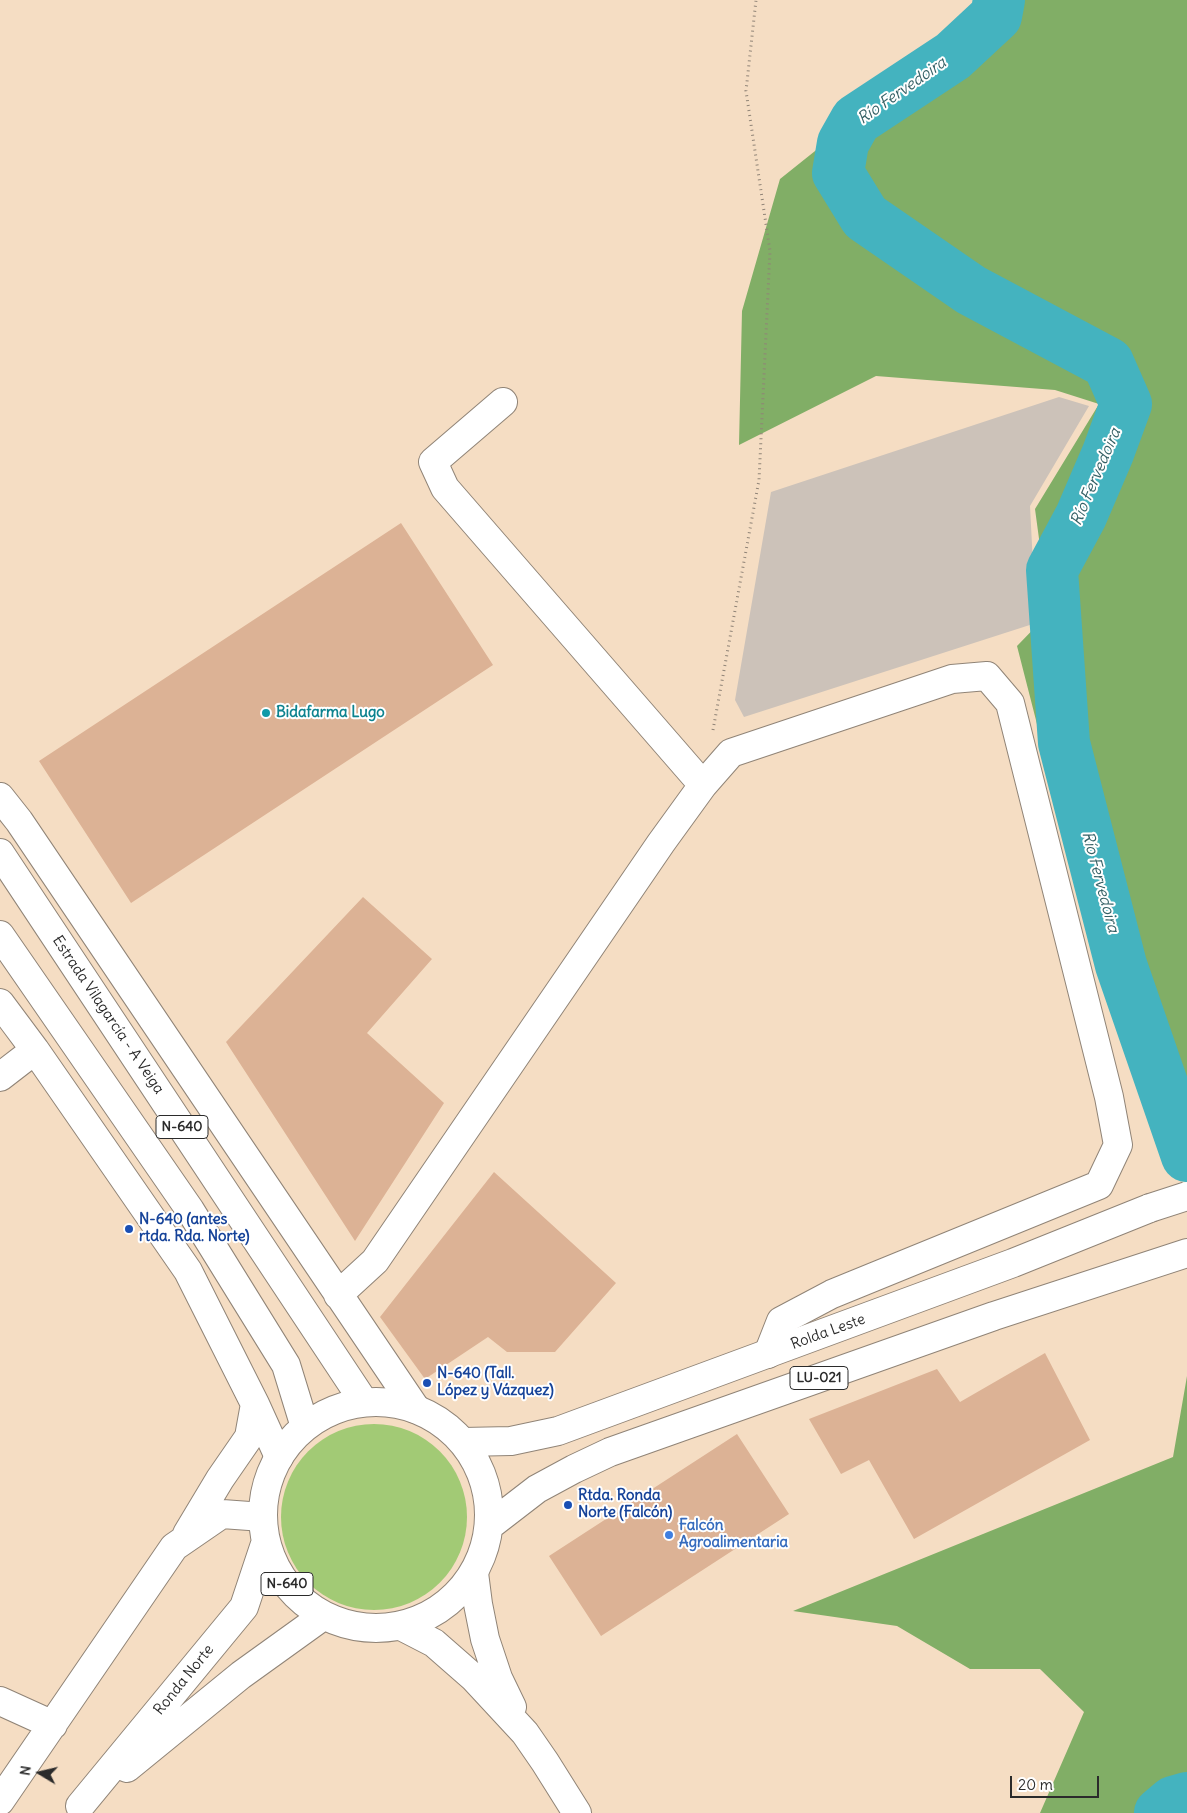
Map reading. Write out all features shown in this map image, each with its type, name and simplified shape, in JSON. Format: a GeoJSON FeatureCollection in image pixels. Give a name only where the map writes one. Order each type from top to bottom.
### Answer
{"type":"FeatureCollection","features":[{"type":"Feature","properties":{"kind":"main road"},"geometry":{"type":"LineString","coordinates":[[503,402],[433,462],[445,488],[703,785]]}},
{"type":"Feature","properties":{"kind":"main road"},"geometry":{"type":"LineString","coordinates":[[338,1295],[375,1261],[661,843],[703,785],[731,753],[952,679],[987,676],[1010,703],[1109,1096],[1118,1145],[1099,1185],[832,1294],[780,1322],[768,1354]]}},
{"type":"Feature","properties":{"kind":"main road"},"geometry":{"type":"LineString","coordinates":[[0,797],[25,830],[416,1409]]}},
{"type":"Feature","properties":{"kind":"main road","name":"Estrada Vilagarcía - A Veiga"},"geometry":{"type":"LineString","coordinates":[[0,853],[364,1402]]}},
{"type":"Feature","properties":{"kind":"main road","name":"N-640"},"geometry":{"type":"LineString","coordinates":[[0,935],[190,1210],[286,1365],[305,1427]]}},
{"type":"Feature","properties":{"kind":"main road"},"geometry":{"type":"LineString","coordinates":[[0,1003],[35,1050],[188,1271],[279,1457]]}},
{"type":"Feature","properties":{"kind":"main road"},"geometry":{"type":"LineString","coordinates":[[0,1077],[35,1050]]}},
{"type":"Feature","properties":{"kind":"main road","name":"Rolda Leste"},"geometry":{"type":"LineString","coordinates":[[463,1442],[511,1441],[558,1431],[1013,1263],[1150,1208],[1187,1196]]}},
{"type":"Feature","properties":{"kind":"main road","name":"LU-021"},"geometry":{"type":"LineString","coordinates":[[488,1526],[536,1489],[610,1452],[994,1316],[1176,1256]]}},
{"type":"Feature","properties":{"kind":"main road","name":"N-640"},"geometry":{"type":"LineString","coordinates":[[364,1402],[391,1403],[416,1409],[442,1422],[463,1442],[479,1468],[488,1496],[488,1526],[484,1550],[474,1573],[460,1592],[442,1607],[422,1619],[400,1626],[381,1629],[361,1628],[342,1624],[324,1616],[297,1597],[277,1571],[264,1529],[264,1496],[270,1476],[279,1457],[290,1441],[305,1427],[323,1415],[343,1407],[364,1402]]}},
{"type":"Feature","properties":{"kind":"main road"},"geometry":{"type":"LineString","coordinates":[[182,1542],[220,1479],[249,1437],[254,1404]]}},
{"type":"Feature","properties":{"kind":"main road"},"geometry":{"type":"LineString","coordinates":[[0,1801],[174,1547],[222,1514],[264,1529]]}},
{"type":"Feature","properties":{"kind":"main road","name":"Ronda Norte"},"geometry":{"type":"LineString","coordinates":[[76,1810],[244,1607],[264,1529]]}},
{"type":"Feature","properties":{"kind":"main road"},"geometry":{"type":"LineString","coordinates":[[474,1573],[485,1639],[498,1678],[525,1733]]}},
{"type":"Feature","properties":{"kind":"main road","name":"Ronda Norte"},"geometry":{"type":"LineString","coordinates":[[76,1810],[241,1675],[324,1616]]}},
{"type":"Feature","properties":{"kind":"main road"},"geometry":{"type":"LineString","coordinates":[[400,1626],[434,1644],[474,1678],[525,1733],[577,1813]]}},
{"type":"Feature","properties":{"kind":"main road"},"geometry":{"type":"LineString","coordinates":[[0,1701],[53,1725]]}},
{"type":"Feature","properties":{"kind":"path"},"geometry":{"type":"LineString","coordinates":[[712,736],[759,480],[770,250],[746,91],[756,0]]}},
{"type":"Feature","properties":{"kind":"shaded area"},"geometry":{"type":"Polygon","coordinates":[[[1059,397],[1089,406],[1030,506],[1036,623],[744,717],[735,700],[771,492],[1059,397]]]}},
{"type":"Feature","properties":{"kind":"green space"},"geometry":{"type":"Polygon","coordinates":[[[1004,0],[1187,0],[1187,1123],[1111,1013],[1017,646],[1049,613],[1035,509],[1099,404],[1055,390],[876,376],[739,445],[742,311],[780,179],[1004,0]]]}},
{"type":"Feature","properties":{"kind":"green space"},"geometry":{"type":"Polygon","coordinates":[[[1187,1376],[1187,1813],[1040,1813],[1084,1712],[1040,1669],[970,1669],[897,1626],[793,1611],[1173,1457],[1187,1376]]]}},
{"type":"Feature","properties":{"kind":"green space"},"geometry":{"type":"Polygon","coordinates":[[[365,1424],[383,1424],[410,1431],[426,1439],[440,1451],[452,1465],[460,1481],[467,1508],[467,1526],[460,1553],[452,1569],[440,1583],[426,1595],[410,1603],[383,1610],[365,1610],[338,1603],[322,1595],[296,1569],[285,1544],[281,1526],[281,1508],[288,1481],[296,1465],[322,1439],[347,1428],[365,1424]]]}},
{"type":"Feature","properties":{"kind":"building","name":"Bidafarma Lugo"},"geometry":{"type":"Polygon","coordinates":[[[401,523],[493,665],[131,903],[39,761],[401,523]]]}},
{"type":"Feature","properties":{"kind":"building"},"geometry":{"type":"Polygon","coordinates":[[[363,897],[432,959],[367,1033],[444,1103],[355,1241],[226,1042],[363,897]]]}},
{"type":"Feature","properties":{"kind":"building"},"geometry":{"type":"Polygon","coordinates":[[[494,1172],[616,1283],[555,1352],[507,1352],[488,1337],[425,1379],[380,1317],[494,1172]]]}},
{"type":"Feature","properties":{"kind":"building"},"geometry":{"type":"Polygon","coordinates":[[[1045,1353],[1090,1440],[914,1539],[869,1460],[841,1474],[809,1419],[937,1369],[960,1402],[1045,1353]]]}},
{"type":"Feature","properties":{"kind":"building","name":"Falcón Agroalimentaria"},"geometry":{"type":"Polygon","coordinates":[[[737,1434],[789,1514],[601,1636],[549,1556],[737,1434]]]}},
{"type":"Feature","properties":{"kind":"waterway","name":"Río Fervedoira"},"geometry":{"type":"LineString","coordinates":[[999,0],[996,16],[953,56],[856,120],[843,143],[838,173],[865,217],[971,290],[1108,363],[1126,404],[1108,453],[1081,516],[1052,570],[1064,743],[1121,965],[1187,1156]]}},
{"type":"Feature","properties":{"kind":"waterway","name":"Río Fervedoira"},"geometry":{"type":"LineString","coordinates":[[1160,1813],[1173,1802],[1187,1798]]}},
{"type":"Feature","properties":{"kind":"place","name":"Bidafarma Lugo"},"geometry":{"type":"Point","coordinates":[266,713]}},
{"type":"Feature","properties":{"kind":"place","name":"N-640 (antes rtda. Rda. Norte)"},"geometry":{"type":"Point","coordinates":[129,1229]}},
{"type":"Feature","properties":{"kind":"place","name":"N-640 (Tall. López y Vázquez)"},"geometry":{"type":"Point","coordinates":[427,1383]}},
{"type":"Feature","properties":{"kind":"place","name":"Rtda. Ronda Norte (Falcón)"},"geometry":{"type":"Point","coordinates":[568,1505]}},
{"type":"Feature","properties":{"kind":"place","name":"Falcón Agroalimentaria"},"geometry":{"type":"Point","coordinates":[669,1535]}}]}
